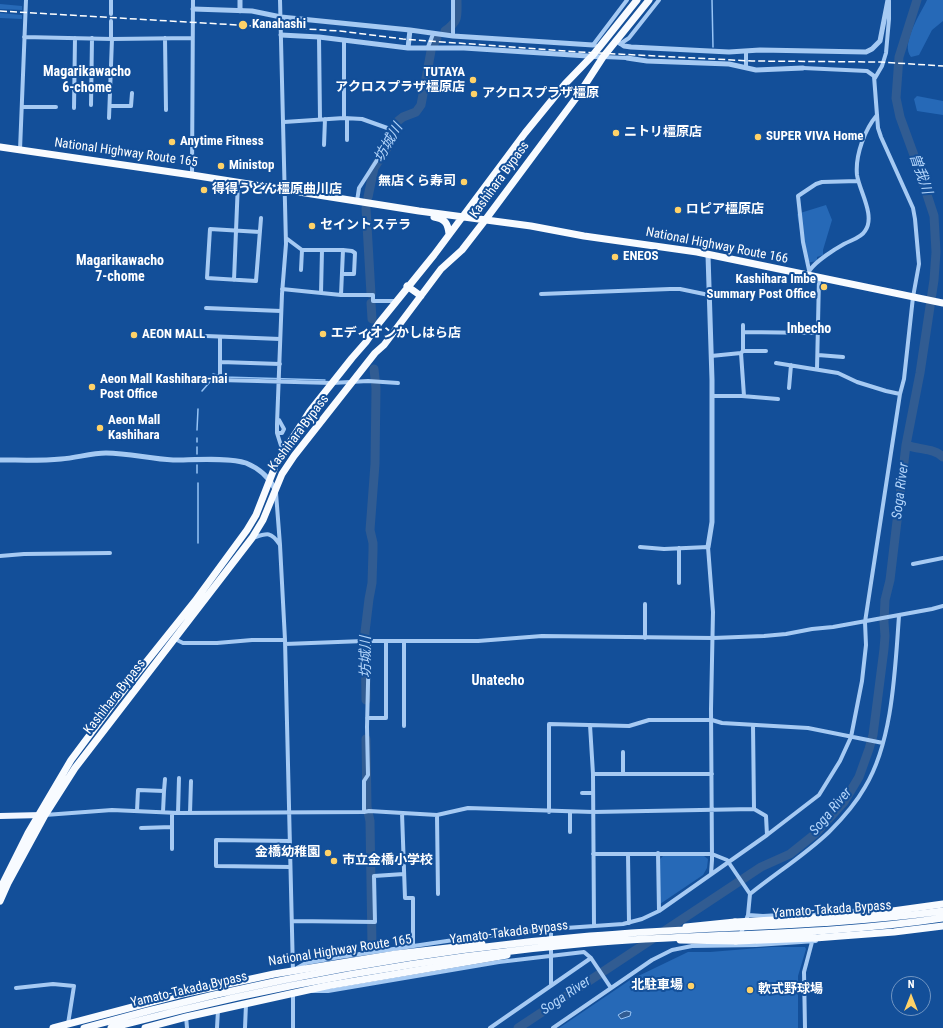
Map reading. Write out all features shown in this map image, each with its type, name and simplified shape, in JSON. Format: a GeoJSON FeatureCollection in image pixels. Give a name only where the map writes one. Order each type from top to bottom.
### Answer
{"type":"FeatureCollection","features":[{"type":"Feature","properties":{"kind":"highway","name":"Kashihara Bypass"},"geometry":{"type":"LineString","coordinates":[[0,888],[67,766],[89,734],[195,602],[247,530],[256,515],[276,464],[310,411],[366,342],[378,323],[407,286],[434,255],[525,133],[565,84],[593,55],[596,46],[637,0]]}},
{"type":"Feature","properties":{"kind":"highway","name":"Kashihara Bypass"},"geometry":{"type":"LineString","coordinates":[[0,901],[41,815],[75,768],[252,538],[263,520],[282,474],[294,456],[375,353],[384,345],[442,269],[462,250],[486,220],[579,94],[603,57],[618,42],[649,0]]}},
{"type":"Feature","properties":{"kind":"highway","name":"National Highway Route 165"},"geometry":{"type":"LineString","coordinates":[[0,147],[486,220]]}},
{"type":"Feature","properties":{"kind":"highway"},"geometry":{"type":"LineString","coordinates":[[419,210],[428,216],[441,218],[445,221],[448,226],[449,234]]}},
{"type":"Feature","properties":{"kind":"highway","name":"National Highway Route 166"},"geometry":{"type":"LineString","coordinates":[[486,220],[708,255],[809,273],[819,278],[943,303]]}},
{"type":"Feature","properties":{"kind":"highway"},"geometry":{"type":"LineString","coordinates":[[407,286],[421,296]]}},
{"type":"Feature","properties":{"kind":"highway"},"geometry":{"type":"LineString","coordinates":[[642,932],[736,922],[813,918],[943,904]]}},
{"type":"Feature","properties":{"kind":"highway","name":"Yamato-Takada Bypass"},"geometry":{"type":"LineString","coordinates":[[84,1028],[189,1001],[305,976],[413,958],[541,940],[642,932],[842,922],[943,911]]}},
{"type":"Feature","properties":{"kind":"highway","name":"Yamato-Takada Bypass"},"geometry":{"type":"LineString","coordinates":[[111,1028],[191,1008],[313,982],[401,966],[542,948],[629,940],[864,928],[907,924],[943,918]]}},
{"type":"Feature","properties":{"kind":"highway"},"geometry":{"type":"LineString","coordinates":[[629,940],[813,940],[943,926]]}},
{"type":"Feature","properties":{"kind":"highway","name":"National Highway Route 165"},"geometry":{"type":"LineString","coordinates":[[53,1028],[182,994],[293,971],[432,949],[541,940]]}},
{"type":"Feature","properties":{"kind":"highway"},"geometry":{"type":"LineString","coordinates":[[145,1028],[186,1017],[326,986],[542,948]]}},
{"type":"Feature","properties":{"kind":"main road"},"geometry":{"type":"LineString","coordinates":[[0,816],[41,815]]}},
{"type":"Feature","properties":{"kind":"street"},"geometry":{"type":"LineString","coordinates":[[20,150],[26,0]]}},
{"type":"Feature","properties":{"kind":"street"},"geometry":{"type":"LineString","coordinates":[[111,0],[111,14]]}},
{"type":"Feature","properties":{"kind":"street"},"geometry":{"type":"LineString","coordinates":[[192,0],[192,175]]}},
{"type":"Feature","properties":{"kind":"street"},"geometry":{"type":"LineString","coordinates":[[240,0],[240,11]]}},
{"type":"Feature","properties":{"kind":"street"},"geometry":{"type":"LineString","coordinates":[[280,0],[286,238],[281,310],[277,433],[283,453]]}},
{"type":"Feature","properties":{"kind":"street"},"geometry":{"type":"LineString","coordinates":[[453,0],[453,36]]}},
{"type":"Feature","properties":{"kind":"street"},"geometry":{"type":"LineString","coordinates":[[193,9],[261,13],[281,17],[410,30],[453,36],[596,46],[627,0]]}},
{"type":"Feature","properties":{"kind":"street"},"geometry":{"type":"LineString","coordinates":[[618,42],[629,38],[659,0]]}},
{"type":"Feature","properties":{"kind":"street"},"geometry":{"type":"LineString","coordinates":[[618,42],[631,48],[728,52],[760,50],[866,52],[872,49],[880,41],[888,0]]}},
{"type":"Feature","properties":{"kind":"street"},"geometry":{"type":"LineString","coordinates":[[293,971],[306,963],[413,946],[467,938],[551,929],[629,923],[642,919],[659,911],[710,874],[729,864],[818,795],[840,761],[851,737],[862,681],[866,646],[865,622],[900,394],[904,379],[913,297],[919,264],[915,219],[910,201],[881,137],[877,115],[875,78],[882,66],[886,53],[889,19],[888,0]]}},
{"type":"Feature","properties":{"kind":"street"},"geometry":{"type":"LineString","coordinates":[[109,118],[112,39],[111,21]]}},
{"type":"Feature","properties":{"kind":"street"},"geometry":{"type":"LineString","coordinates":[[408,48],[410,30]]}},
{"type":"Feature","properties":{"kind":"street"},"geometry":{"type":"LineString","coordinates":[[428,47],[433,34]]}},
{"type":"Feature","properties":{"kind":"street"},"geometry":{"type":"LineString","coordinates":[[281,35],[320,37],[408,48],[464,48],[593,55],[647,61],[729,64],[756,70],[803,68],[867,71],[875,78]]}},
{"type":"Feature","properties":{"kind":"street"},"geometry":{"type":"LineString","coordinates":[[24,37],[112,39],[192,38]]}},
{"type":"Feature","properties":{"kind":"street"},"geometry":{"type":"LineString","coordinates":[[320,37],[320,119]]}},
{"type":"Feature","properties":{"kind":"street"},"geometry":{"type":"LineString","coordinates":[[74,38],[74,108]]}},
{"type":"Feature","properties":{"kind":"street"},"geometry":{"type":"LineString","coordinates":[[91,105],[92,38]]}},
{"type":"Feature","properties":{"kind":"street"},"geometry":{"type":"LineString","coordinates":[[165,38],[166,110]]}},
{"type":"Feature","properties":{"kind":"street"},"geometry":{"type":"LineString","coordinates":[[344,40],[347,140]]}},
{"type":"Feature","properties":{"kind":"street"},"geometry":{"type":"LineString","coordinates":[[746,51],[746,68]]}},
{"type":"Feature","properties":{"kind":"street"},"geometry":{"type":"LineString","coordinates":[[110,106],[131,106],[132,93]]}},
{"type":"Feature","properties":{"kind":"street"},"geometry":{"type":"LineString","coordinates":[[22,107],[56,107]]}},
{"type":"Feature","properties":{"kind":"street"},"geometry":{"type":"LineString","coordinates":[[809,273],[840,246],[857,238],[866,231],[868,222],[867,207],[858,181],[857,163],[863,138],[871,122],[877,115]]}},
{"type":"Feature","properties":{"kind":"street"},"geometry":{"type":"LineString","coordinates":[[284,122],[362,118],[390,129],[386,146],[359,188],[357,200]]}},
{"type":"Feature","properties":{"kind":"street"},"geometry":{"type":"LineString","coordinates":[[324,145],[325,119]]}},
{"type":"Feature","properties":{"kind":"street"},"geometry":{"type":"LineString","coordinates":[[809,273],[803,242],[798,196],[816,184],[822,182],[858,181]]}},
{"type":"Feature","properties":{"kind":"street"},"geometry":{"type":"LineString","coordinates":[[234,280],[238,182]]}},
{"type":"Feature","properties":{"kind":"street"},"geometry":{"type":"LineString","coordinates":[[260,232],[210,229],[207,278],[256,281],[260,232],[261,218]]}},
{"type":"Feature","properties":{"kind":"street"},"geometry":{"type":"LineString","coordinates":[[286,238],[302,250],[352,251],[355,253],[354,274],[342,274]]}},
{"type":"Feature","properties":{"kind":"street"},"geometry":{"type":"LineString","coordinates":[[301,270],[302,250]]}},
{"type":"Feature","properties":{"kind":"street"},"geometry":{"type":"LineString","coordinates":[[321,293],[322,250]]}},
{"type":"Feature","properties":{"kind":"street"},"geometry":{"type":"LineString","coordinates":[[341,295],[343,250]]}},
{"type":"Feature","properties":{"kind":"street"},"geometry":{"type":"LineString","coordinates":[[708,255],[712,396],[712,522],[708,547],[713,612],[712,868],[710,874]]}},
{"type":"Feature","properties":{"kind":"street"},"geometry":{"type":"LineString","coordinates":[[817,369],[819,278]]}},
{"type":"Feature","properties":{"kind":"street"},"geometry":{"type":"LineString","coordinates":[[282,289],[341,295],[373,295],[373,301],[396,301]]}},
{"type":"Feature","properties":{"kind":"street"},"geometry":{"type":"LineString","coordinates":[[541,294],[680,289],[709,295]]}},
{"type":"Feature","properties":{"kind":"street"},"geometry":{"type":"LineString","coordinates":[[206,308],[281,310]]}},
{"type":"Feature","properties":{"kind":"street"},"geometry":{"type":"LineString","coordinates":[[743,325],[742,352],[744,396]]}},
{"type":"Feature","properties":{"kind":"street"},"geometry":{"type":"LineString","coordinates":[[743,332],[817,333]]}},
{"type":"Feature","properties":{"kind":"street"},"geometry":{"type":"LineString","coordinates":[[206,336],[280,339]]}},
{"type":"Feature","properties":{"kind":"street"},"geometry":{"type":"LineString","coordinates":[[220,337],[220,380],[332,383],[354,381],[398,383]]}},
{"type":"Feature","properties":{"kind":"street"},"geometry":{"type":"LineString","coordinates":[[711,356],[766,351]]}},
{"type":"Feature","properties":{"kind":"street"},"geometry":{"type":"LineString","coordinates":[[818,355],[843,357]]}},
{"type":"Feature","properties":{"kind":"street"},"geometry":{"type":"LineString","coordinates":[[221,362],[280,364]]}},
{"type":"Feature","properties":{"kind":"street"},"geometry":{"type":"LineString","coordinates":[[776,363],[838,372],[857,382],[900,394]]}},
{"type":"Feature","properties":{"kind":"street"},"geometry":{"type":"LineString","coordinates":[[789,388],[791,365]]}},
{"type":"Feature","properties":{"kind":"street"},"geometry":{"type":"LineString","coordinates":[[712,396],[744,396],[778,399]]}},
{"type":"Feature","properties":{"kind":"street"},"geometry":{"type":"LineString","coordinates":[[0,460],[62,459],[104,453],[160,459],[230,460],[245,463],[253,467],[269,480],[275,489],[280,546],[285,642],[292,921],[293,1028]]}},
{"type":"Feature","properties":{"kind":"street"},"geometry":{"type":"LineString","coordinates":[[252,538],[265,533],[270,534],[275,538],[280,546]]}},
{"type":"Feature","properties":{"kind":"street"},"geometry":{"type":"LineString","coordinates":[[640,547],[664,549],[708,547]]}},
{"type":"Feature","properties":{"kind":"street"},"geometry":{"type":"LineString","coordinates":[[679,548],[679,583]]}},
{"type":"Feature","properties":{"kind":"street"},"geometry":{"type":"LineString","coordinates":[[0,556],[110,553]]}},
{"type":"Feature","properties":{"kind":"street"},"geometry":{"type":"LineString","coordinates":[[913,564],[943,558]]}},
{"type":"Feature","properties":{"kind":"street"},"geometry":{"type":"LineString","coordinates":[[645,604],[645,638]]}},
{"type":"Feature","properties":{"kind":"street"},"geometry":{"type":"LineString","coordinates":[[175,639],[183,643],[217,643],[252,640],[285,642],[478,641],[542,636],[645,638],[764,636],[865,622],[943,606]]}},
{"type":"Feature","properties":{"kind":"street"},"geometry":{"type":"LineString","coordinates":[[750,893],[811,848],[830,831],[848,811],[865,788],[877,763],[883,743],[894,673],[899,616]]}},
{"type":"Feature","properties":{"kind":"street"},"geometry":{"type":"LineString","coordinates":[[367,641],[367,812]]}},
{"type":"Feature","properties":{"kind":"street"},"geometry":{"type":"LineString","coordinates":[[368,718],[386,718],[386,641]]}},
{"type":"Feature","properties":{"kind":"street"},"geometry":{"type":"LineString","coordinates":[[404,641],[404,726]]}},
{"type":"Feature","properties":{"kind":"street"},"geometry":{"type":"LineString","coordinates":[[549,812],[549,724],[628,726],[649,720],[712,720],[722,723],[808,728],[883,743]]}},
{"type":"Feature","properties":{"kind":"street"},"geometry":{"type":"LineString","coordinates":[[753,724],[754,809]]}},
{"type":"Feature","properties":{"kind":"street"},"geometry":{"type":"LineString","coordinates":[[590,725],[593,774],[594,926]]}},
{"type":"Feature","properties":{"kind":"street"},"geometry":{"type":"LineString","coordinates":[[623,752],[623,774]]}},
{"type":"Feature","properties":{"kind":"street"},"geometry":{"type":"LineString","coordinates":[[593,774],[712,774]]}},
{"type":"Feature","properties":{"kind":"street"},"geometry":{"type":"LineString","coordinates":[[178,813],[179,778]]}},
{"type":"Feature","properties":{"kind":"street"},"geometry":{"type":"LineString","coordinates":[[163,812],[165,779]]}},
{"type":"Feature","properties":{"kind":"street"},"geometry":{"type":"LineString","coordinates":[[190,813],[191,781]]}},
{"type":"Feature","properties":{"kind":"street"},"geometry":{"type":"LineString","coordinates":[[137,811],[138,790],[164,791]]}},
{"type":"Feature","properties":{"kind":"street"},"geometry":{"type":"LineString","coordinates":[[582,793],[593,793]]}},
{"type":"Feature","properties":{"kind":"street"},"geometry":{"type":"LineString","coordinates":[[41,815],[112,810],[172,813],[367,812],[437,815],[468,808],[549,812],[754,809],[766,816],[767,835]]}},
{"type":"Feature","properties":{"kind":"street"},"geometry":{"type":"LineString","coordinates":[[570,812],[570,832]]}},
{"type":"Feature","properties":{"kind":"street"},"geometry":{"type":"LineString","coordinates":[[172,813],[172,849]]}},
{"type":"Feature","properties":{"kind":"street"},"geometry":{"type":"LineString","coordinates":[[402,813],[405,898],[413,898],[413,946]]}},
{"type":"Feature","properties":{"kind":"street"},"geometry":{"type":"LineString","coordinates":[[437,815],[438,894]]}},
{"type":"Feature","properties":{"kind":"street"},"geometry":{"type":"LineString","coordinates":[[141,828],[172,828]]}},
{"type":"Feature","properties":{"kind":"street"},"geometry":{"type":"LineString","coordinates":[[290,841],[216,840],[216,866],[290,867]]}},
{"type":"Feature","properties":{"kind":"street"},"geometry":{"type":"LineString","coordinates":[[593,854],[712,854],[729,864],[750,893],[748,915],[737,945]]}},
{"type":"Feature","properties":{"kind":"street"},"geometry":{"type":"LineString","coordinates":[[628,854],[629,923]]}},
{"type":"Feature","properties":{"kind":"street"},"geometry":{"type":"LineString","coordinates":[[658,854],[659,911]]}},
{"type":"Feature","properties":{"kind":"street"},"geometry":{"type":"LineString","coordinates":[[292,921],[375,922],[374,876],[404,874]]}},
{"type":"Feature","properties":{"kind":"street"},"geometry":{"type":"LineString","coordinates":[[748,915],[763,916],[871,909],[917,908]]}},
{"type":"Feature","properties":{"kind":"street"},"geometry":{"type":"LineString","coordinates":[[551,929],[551,985]]}},
{"type":"Feature","properties":{"kind":"street"},"geometry":{"type":"LineString","coordinates":[[553,1028],[652,960],[672,950],[692,946],[737,945],[813,940],[804,972],[805,1028]]}},
{"type":"Feature","properties":{"kind":"street"},"geometry":{"type":"LineString","coordinates":[[301,992],[328,991],[498,962],[584,952],[592,959],[611,987]]}},
{"type":"Feature","properties":{"kind":"street"},"geometry":{"type":"LineString","coordinates":[[490,1028],[551,985],[592,959]]}},
{"type":"Feature","properties":{"kind":"street"},"geometry":{"type":"LineString","coordinates":[[232,983],[236,1006]]}},
{"type":"Feature","properties":{"kind":"street"},"geometry":{"type":"LineString","coordinates":[[16,988],[52,984],[74,986],[66,1025]]}},
{"type":"Feature","properties":{"kind":"street"},"geometry":{"type":"LineString","coordinates":[[182,994],[187,1028]]}},
{"type":"Feature","properties":{"kind":"street"},"geometry":{"type":"LineString","coordinates":[[245,1028],[246,1004]]}},
{"type":"Feature","properties":{"kind":"street"},"geometry":{"type":"LineString","coordinates":[[120,1028],[121,1010]]}},
{"type":"Feature","properties":{"kind":"street"},"geometry":{"type":"LineString","coordinates":[[217,1028],[218,1010]]}},
{"type":"Feature","properties":{"kind":"shaded area"},"geometry":{"type":"Polygon","coordinates":[[[927,0],[943,0],[943,21],[932,30],[919,55],[911,57],[908,51],[908,44],[916,20],[927,0]]]}},
{"type":"Feature","properties":{"kind":"shaded area"},"geometry":{"type":"Polygon","coordinates":[[[0,4],[22,6],[22,10],[0,9],[0,4]]]}},
{"type":"Feature","properties":{"kind":"shaded area"},"geometry":{"type":"Polygon","coordinates":[[[0,13],[22,15],[22,19],[0,18],[0,13]]]}},
{"type":"Feature","properties":{"kind":"shaded area"},"geometry":{"type":"Polygon","coordinates":[[[917,96],[943,101],[943,115],[917,111],[914,99],[917,96]]]}},
{"type":"Feature","properties":{"kind":"shaded area"},"geometry":{"type":"Polygon","coordinates":[[[826,205],[832,220],[823,250],[823,255],[817,257],[817,261],[806,263],[797,214],[826,205]]]}},
{"type":"Feature","properties":{"kind":"shaded area"},"geometry":{"type":"Polygon","coordinates":[[[663,856],[704,856],[708,859],[707,868],[703,875],[660,904],[660,859],[663,856]]]}},
{"type":"Feature","properties":{"kind":"shaded area"},"geometry":{"type":"Polygon","coordinates":[[[771,947],[805,947],[806,949],[798,976],[798,1028],[559,1028],[630,980],[688,952],[710,952],[771,947]]]}},
{"type":"Feature","properties":{"kind":"shaded area"},"geometry":{"type":"Polygon","coordinates":[[[627,1011],[631,1012],[630,1016],[621,1019],[618,1015],[627,1011]]]}},
{"type":"Feature","properties":{"kind":"waterway","name":"坊城川"},"geometry":{"type":"LineString","coordinates":[[445,31],[455,21],[457,0]]}},
{"type":"Feature","properties":{"kind":"waterway"},"geometry":{"type":"LineString","coordinates":[[712,0],[713,47]]}},
{"type":"Feature","properties":{"kind":"waterway","name":"Soga River"},"geometry":{"type":"LineString","coordinates":[[518,1028],[761,867],[790,854],[815,834],[844,802],[859,777],[873,735],[884,649],[885,600],[890,580],[906,445],[920,373],[934,280],[936,252],[934,216],[900,117],[896,98],[899,57],[917,0]]}},
{"type":"Feature","properties":{"kind":"waterway","name":"坊城川"},"geometry":{"type":"LineString","coordinates":[[434,44],[437,38]]}},
{"type":"Feature","properties":{"kind":"waterway","name":"坊城川"},"geometry":{"type":"LineString","coordinates":[[368,197],[374,168],[387,148],[398,121],[403,117],[416,112],[421,105],[431,51]]}},
{"type":"Feature","properties":{"kind":"waterway","name":"坊城川"},"geometry":{"type":"LineString","coordinates":[[366,208],[371,294]]}},
{"type":"Feature","properties":{"kind":"waterway","name":"坊城川"},"geometry":{"type":"LineString","coordinates":[[371,303],[372,319]]}},
{"type":"Feature","properties":{"kind":"waterway","name":"坊城川"},"geometry":{"type":"LineString","coordinates":[[366,700],[365,632],[372,583],[373,551],[370,530],[375,464],[376,388],[374,369]]}},
{"type":"Feature","properties":{"kind":"waterway"},"geometry":{"type":"LineString","coordinates":[[213,374],[224,377],[325,380]]}},
{"type":"Feature","properties":{"kind":"waterway"},"geometry":{"type":"LineString","coordinates":[[202,391],[216,375]]}},
{"type":"Feature","properties":{"kind":"waterway"},"geometry":{"type":"LineString","coordinates":[[197,430],[198,409]]}},
{"type":"Feature","properties":{"kind":"waterway"},"geometry":{"type":"LineString","coordinates":[[906,445],[935,452],[943,457]]}},
{"type":"Feature","properties":{"kind":"waterway"},"geometry":{"type":"LineString","coordinates":[[197,447],[197,454]]}},
{"type":"Feature","properties":{"kind":"waterway"},"geometry":{"type":"LineString","coordinates":[[197,465],[197,473]]}},
{"type":"Feature","properties":{"kind":"waterway"},"geometry":{"type":"LineString","coordinates":[[198,483],[198,543]]}},
{"type":"Feature","properties":{"kind":"waterway","name":"坊城川"},"geometry":{"type":"LineString","coordinates":[[366,739],[367,807],[370,821],[372,946]]}},
{"type":"Feature","properties":{"kind":"railway"},"geometry":{"type":"LineString","coordinates":[[0,11],[340,31],[403,39],[579,52],[752,61],[880,62],[943,66]]}},
{"type":"Feature","properties":{"kind":"place","name":"Kanahashi"},"geometry":{"type":"Point","coordinates":[243,25]}},
{"type":"Feature","properties":{"kind":"place","name":"TUTAYA アクロスプラザ橿原店"},"geometry":{"type":"Point","coordinates":[473,80]}},
{"type":"Feature","properties":{"kind":"place","name":"アクロスプラザ橿原"},"geometry":{"type":"Point","coordinates":[474,94]}},
{"type":"Feature","properties":{"kind":"place","name":"ニトリ橿原店"},"geometry":{"type":"Point","coordinates":[616,133]}},
{"type":"Feature","properties":{"kind":"place","name":"SUPER VIVA Home"},"geometry":{"type":"Point","coordinates":[758,137]}},
{"type":"Feature","properties":{"kind":"place","name":"Anytime Fitness"},"geometry":{"type":"Point","coordinates":[172,142]}},
{"type":"Feature","properties":{"kind":"place","name":"Ministop"},"geometry":{"type":"Point","coordinates":[221,166]}},
{"type":"Feature","properties":{"kind":"place","name":"無店くら寿司"},"geometry":{"type":"Point","coordinates":[464,182]}},
{"type":"Feature","properties":{"kind":"place","name":"得得うどん橿原曲川店"},"geometry":{"type":"Point","coordinates":[204,190]}},
{"type":"Feature","properties":{"kind":"place","name":"ロピア橿原店"},"geometry":{"type":"Point","coordinates":[678,210]}},
{"type":"Feature","properties":{"kind":"place","name":"セイントステラ"},"geometry":{"type":"Point","coordinates":[312,226]}},
{"type":"Feature","properties":{"kind":"place","name":"ENEOS"},"geometry":{"type":"Point","coordinates":[615,257]}},
{"type":"Feature","properties":{"kind":"place","name":"Kashihara Imbe Summary Post Office"},"geometry":{"type":"Point","coordinates":[824,287]}},
{"type":"Feature","properties":{"kind":"place","name":"エディオンかしはら店"},"geometry":{"type":"Point","coordinates":[323,334]}},
{"type":"Feature","properties":{"kind":"place","name":"AEON MALL"},"geometry":{"type":"Point","coordinates":[134,335]}},
{"type":"Feature","properties":{"kind":"place","name":"Aeon Mall Kashihara-nai Post Office"},"geometry":{"type":"Point","coordinates":[92,387]}},
{"type":"Feature","properties":{"kind":"place","name":"Aeon Mall Kashihara"},"geometry":{"type":"Point","coordinates":[100,428]}},
{"type":"Feature","properties":{"kind":"place","name":"金橋幼稚園"},"geometry":{"type":"Point","coordinates":[328,853]}},
{"type":"Feature","properties":{"kind":"place","name":"市立金橋小学校"},"geometry":{"type":"Point","coordinates":[334,861]}},
{"type":"Feature","properties":{"kind":"place","name":"北駐車場"},"geometry":{"type":"Point","coordinates":[691,986]}},
{"type":"Feature","properties":{"kind":"place","name":"軟式野球場"},"geometry":{"type":"Point","coordinates":[750,990]}},
{"type":"Feature","properties":{"kind":"district","name":"Magarikawacho 6-chome"},"geometry":{"type":"Point","coordinates":[87,80]}},
{"type":"Feature","properties":{"kind":"district","name":"Magarikawacho 7-chome"},"geometry":{"type":"Point","coordinates":[120,270]}},
{"type":"Feature","properties":{"kind":"district","name":"Inbecho"},"geometry":{"type":"Point","coordinates":[809,329]}},
{"type":"Feature","properties":{"kind":"district","name":"Unatecho"},"geometry":{"type":"Point","coordinates":[498,681]}},
{"type":"Feature","properties":{"kind":"water label","name":"曽我川"},"geometry":{"type":"Point","coordinates":[920,174]}}]}
